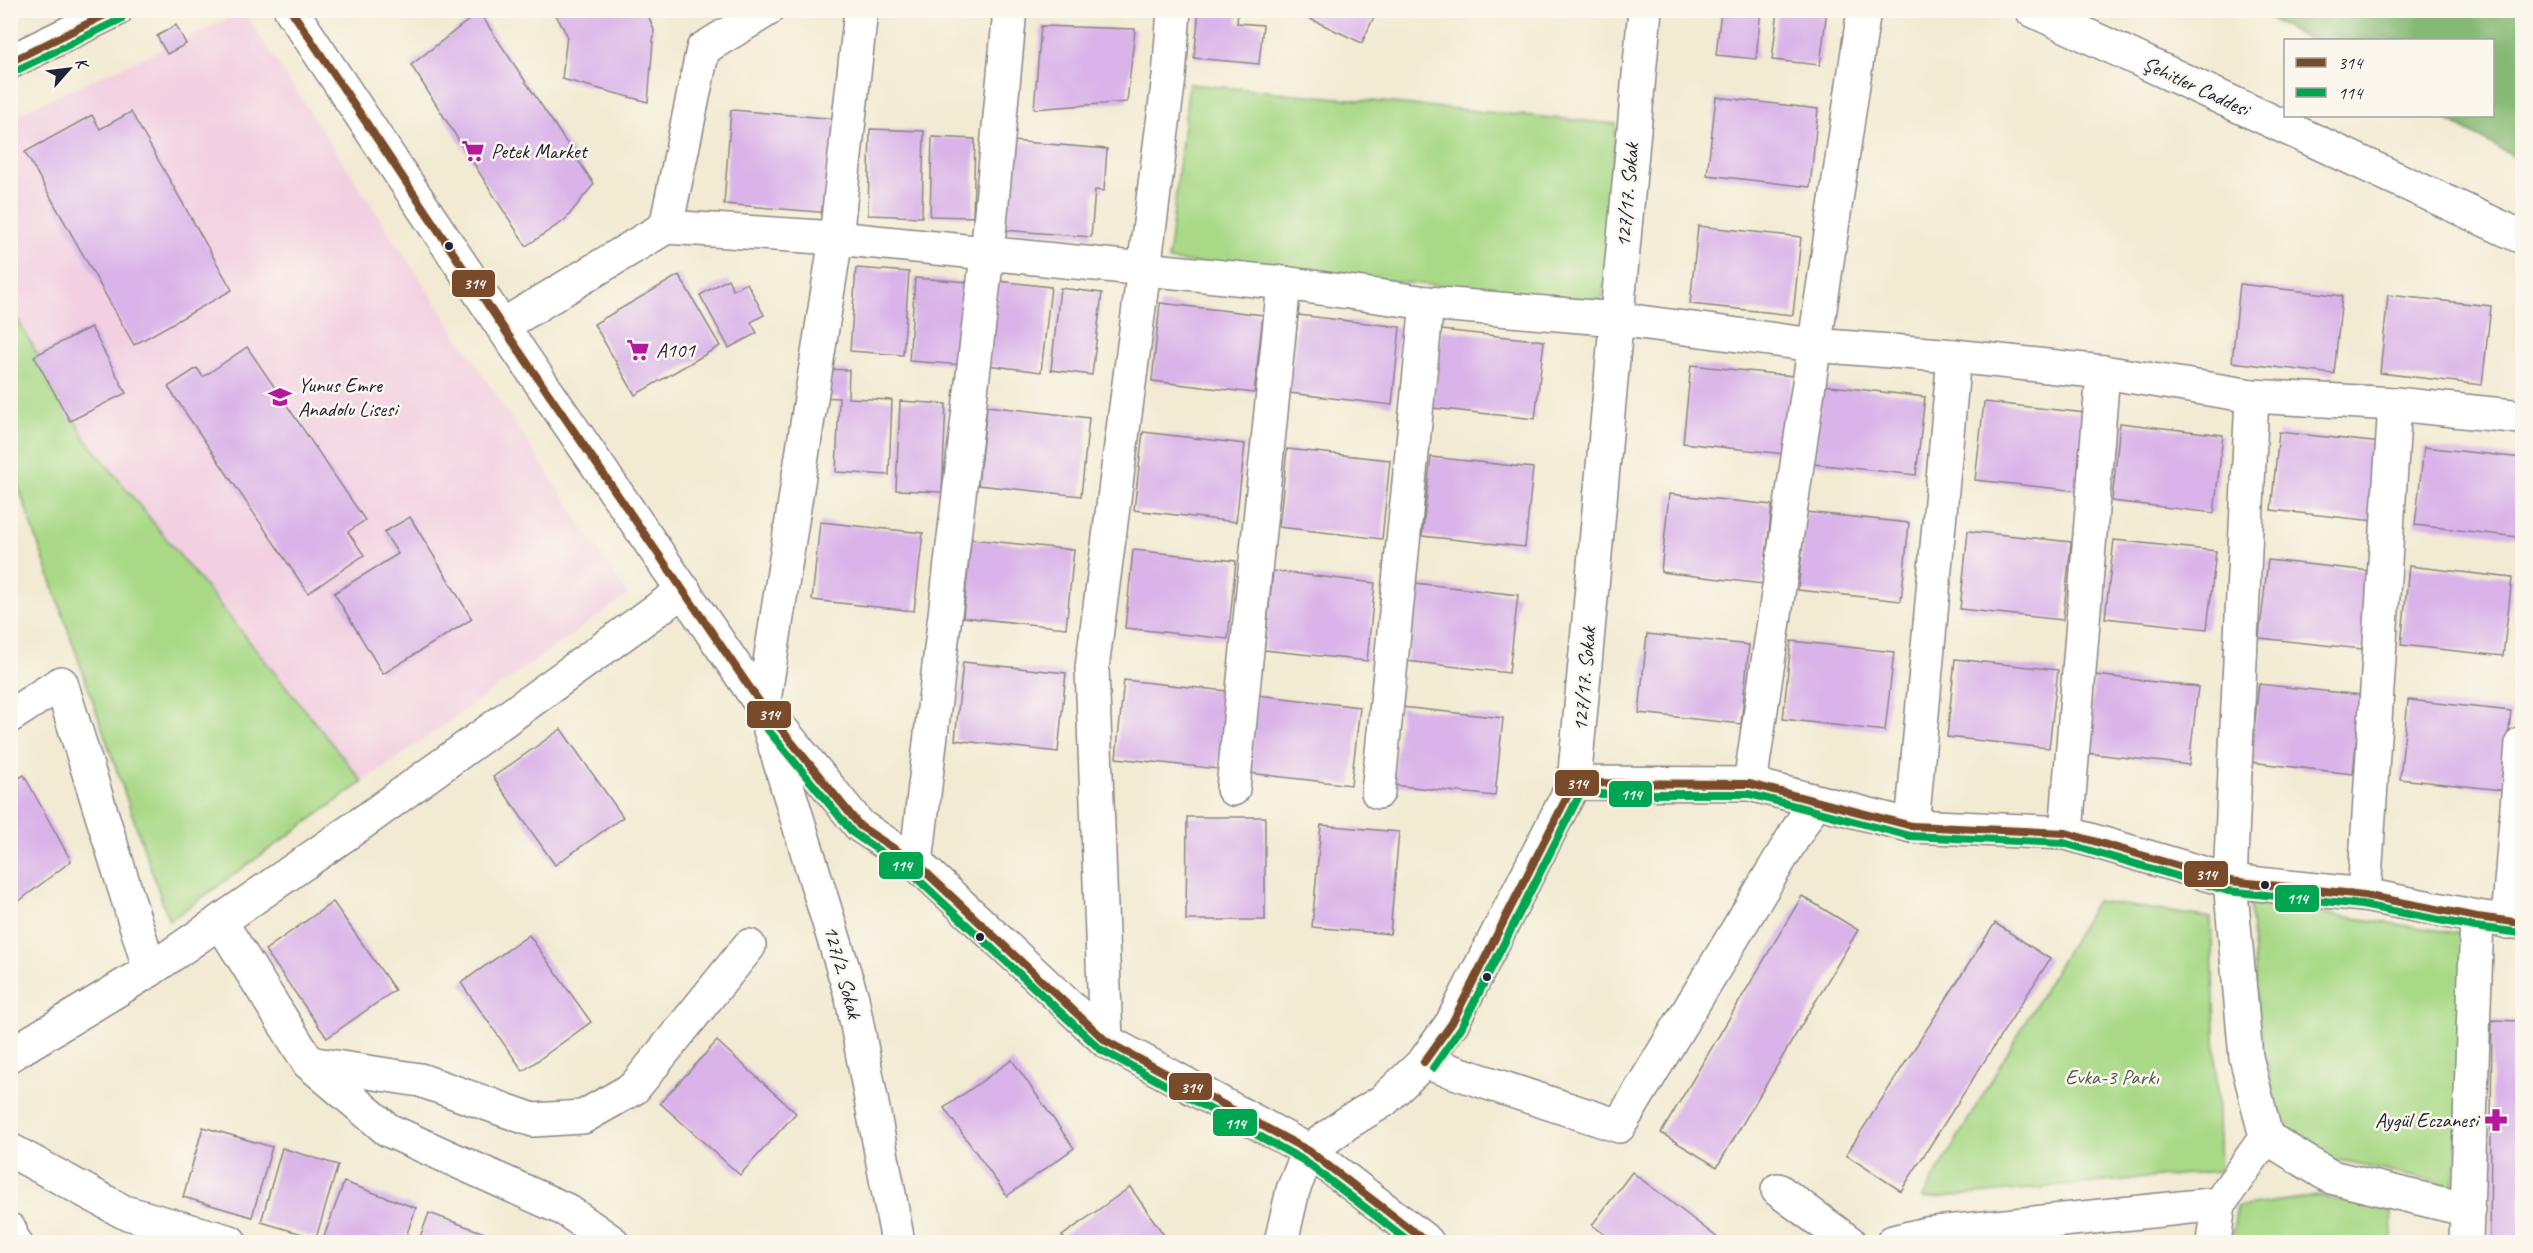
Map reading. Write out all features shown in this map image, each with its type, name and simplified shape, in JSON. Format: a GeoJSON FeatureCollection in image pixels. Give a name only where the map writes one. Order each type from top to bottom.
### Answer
{"type":"FeatureCollection","features":[{"type":"Feature","properties":{"kind":"street"},"geometry":{"type":"LineString","coordinates":[[10,62],[116,10]]}},
{"type":"Feature","properties":{"kind":"street"},"geometry":{"type":"LineString","coordinates":[[291,10],[502,326],[763,707],[860,826],[916,863],[1107,1041],[1309,1151],[1427,1242]]}},
{"type":"Feature","properties":{"kind":"street"},"geometry":{"type":"LineString","coordinates":[[666,227],[703,49],[766,10]]}},
{"type":"Feature","properties":{"kind":"street"},"geometry":{"type":"LineString","coordinates":[[763,707],[836,238],[861,10]]}},
{"type":"Feature","properties":{"kind":"street"},"geometry":{"type":"LineString","coordinates":[[916,863],[987,255],[1010,10]]}},
{"type":"Feature","properties":{"kind":"street"},"geometry":{"type":"LineString","coordinates":[[1107,1041],[1092,668],[1169,77],[1174,10]]}},
{"type":"Feature","properties":{"kind":"street","name":"127/17. Sokak"},"geometry":{"type":"LineString","coordinates":[[1309,1151],[1347,1123],[1383,1101],[1424,1062],[1452,1023],[1574,783],[1645,10]]}},
{"type":"Feature","properties":{"kind":"street"},"geometry":{"type":"LineString","coordinates":[[1750,784],[1864,10]]}},
{"type":"Feature","properties":{"kind":"street","name":"Şehitler Caddesi"},"geometry":{"type":"LineString","coordinates":[[2032,10],[2523,237]]}},
{"type":"Feature","properties":{"kind":"street"},"geometry":{"type":"LineString","coordinates":[[502,326],[666,227],[836,238],[987,255],[1284,283],[1427,303],[1617,319],[1814,345],[1954,356],[2103,372],[2252,396],[2395,404],[2523,417]]}},
{"type":"Feature","properties":{"kind":"street"},"geometry":{"type":"LineString","coordinates":[[1233,789],[1284,283]]}},
{"type":"Feature","properties":{"kind":"street"},"geometry":{"type":"LineString","coordinates":[[1378,792],[1427,303]]}},
{"type":"Feature","properties":{"kind":"street"},"geometry":{"type":"LineString","coordinates":[[1912,826],[1954,356]]}},
{"type":"Feature","properties":{"kind":"street"},"geometry":{"type":"LineString","coordinates":[[2066,832],[2103,372]]}},
{"type":"Feature","properties":{"kind":"street"},"geometry":{"type":"LineString","coordinates":[[2252,396],[2230,881],[2246,1057],[2266,1137],[2331,1177],[2468,1210]]}},
{"type":"Feature","properties":{"kind":"street"},"geometry":{"type":"LineString","coordinates":[[2364,895],[2395,404]]}},
{"type":"Feature","properties":{"kind":"street"},"geometry":{"type":"LineString","coordinates":[[10,1055],[150,970],[369,818],[684,590]]}},
{"type":"Feature","properties":{"kind":"street"},"geometry":{"type":"LineString","coordinates":[[10,716],[62,683],[150,970]]}},
{"type":"Feature","properties":{"kind":"street","name":"127/2. Sokak"},"geometry":{"type":"LineString","coordinates":[[763,707],[852,998],[897,1242]]}},
{"type":"Feature","properties":{"kind":"street"},"geometry":{"type":"LineString","coordinates":[[2466,1242],[2523,743]]}},
{"type":"Feature","properties":{"kind":"street"},"geometry":{"type":"LineString","coordinates":[[1574,783],[1750,784],[1814,803],[1912,826],[2066,832],[2230,881],[2364,895],[2503,921]]}},
{"type":"Feature","properties":{"kind":"street"},"geometry":{"type":"LineString","coordinates":[[1424,1062],[1619,1126],[1814,803]]}},
{"type":"Feature","properties":{"kind":"street"},"geometry":{"type":"LineString","coordinates":[[220,921],[309,1063],[388,1130],[566,1210],[612,1242]]}},
{"type":"Feature","properties":{"kind":"street"},"geometry":{"type":"LineString","coordinates":[[309,1063],[420,1080],[533,1120],[583,1118],[634,1088],[749,946]]}},
{"type":"Feature","properties":{"kind":"street"},"geometry":{"type":"LineString","coordinates":[[2214,1242],[2219,1204],[2266,1137]]}},
{"type":"Feature","properties":{"kind":"street"},"geometry":{"type":"LineString","coordinates":[[10,1150],[124,1212],[230,1242]]}},
{"type":"Feature","properties":{"kind":"street"},"geometry":{"type":"LineString","coordinates":[[1281,1242],[1293,1190],[1309,1151]]}},
{"type":"Feature","properties":{"kind":"street"},"geometry":{"type":"LineString","coordinates":[[1778,1190],[1849,1242]]}},
{"type":"Feature","properties":{"kind":"street"},"geometry":{"type":"LineString","coordinates":[[1893,1242],[1926,1234],[2219,1204]]}},
{"type":"Feature","properties":{"kind":"street"},"geometry":{"type":"LineString","coordinates":[[10,1230],[15,1242]]}},
{"type":"Feature","properties":{"kind":"shaded area","name":"Yunus Emre Anadolu Lisesi"},"geometry":{"type":"Polygon","coordinates":[[[244,12],[628,595],[363,782],[85,438],[11,305],[11,261],[24,254],[11,230],[10,117],[244,12]]]}},
{"type":"Feature","properties":{"kind":"green space"},"geometry":{"type":"Polygon","coordinates":[[[2256,11],[2522,11],[2522,161],[2443,117],[2494,117],[2494,39],[2307,39],[2256,11]]]}},
{"type":"Feature","properties":{"kind":"green space"},"geometry":{"type":"Polygon","coordinates":[[[1189,84],[1616,124],[1602,301],[1168,260],[1189,84]]]}},
{"type":"Feature","properties":{"kind":"green space"},"geometry":{"type":"Polygon","coordinates":[[[10,306],[85,438],[363,782],[169,921],[11,465],[10,306]]]}},
{"type":"Feature","properties":{"kind":"green space","name":"Evka-3 Parkı"},"geometry":{"type":"Polygon","coordinates":[[[2096,901],[2211,918],[2220,1171],[1922,1199],[2096,901]]]}},
{"type":"Feature","properties":{"kind":"green space"},"geometry":{"type":"Polygon","coordinates":[[[2250,903],[2470,935],[2454,1186],[2329,1158],[2280,1130],[2259,1021],[2250,903]]]}},
{"type":"Feature","properties":{"kind":"green space"},"geometry":{"type":"Polygon","coordinates":[[[2318,1196],[2391,1211],[2392,1242],[2231,1242],[2237,1207],[2318,1196]]]}},
{"type":"Feature","properties":{"kind":"building"},"geometry":{"type":"Polygon","coordinates":[[[445,10],[465,10],[465,11],[446,17],[445,10]]]}},
{"type":"Feature","properties":{"kind":"building"},"geometry":{"type":"Polygon","coordinates":[[[553,10],[646,10],[654,30],[648,102],[562,79],[567,35],[553,10]]]}},
{"type":"Feature","properties":{"kind":"building"},"geometry":{"type":"Polygon","coordinates":[[[1199,10],[1238,10],[1237,23],[1263,25],[1259,64],[1194,58],[1199,10]]]}},
{"type":"Feature","properties":{"kind":"building"},"geometry":{"type":"Polygon","coordinates":[[[1291,10],[1377,10],[1362,43],[1291,10]]]}},
{"type":"Feature","properties":{"kind":"building"},"geometry":{"type":"Polygon","coordinates":[[[1721,10],[1761,10],[1756,59],[1716,55],[1721,10]]]}},
{"type":"Feature","properties":{"kind":"building"},"geometry":{"type":"Polygon","coordinates":[[[1778,10],[1827,10],[1820,65],[1772,60],[1778,10]]]}},
{"type":"Feature","properties":{"kind":"building"},"geometry":{"type":"Polygon","coordinates":[[[479,12],[594,184],[565,220],[526,246],[411,65],[479,12]]]}},
{"type":"Feature","properties":{"kind":"building"},"geometry":{"type":"Polygon","coordinates":[[[176,25],[186,44],[167,54],[157,36],[176,25]]]}},
{"type":"Feature","properties":{"kind":"building"},"geometry":{"type":"Polygon","coordinates":[[[1041,26],[1135,29],[1127,102],[1034,109],[1041,26]]]}},
{"type":"Feature","properties":{"kind":"building"},"geometry":{"type":"Polygon","coordinates":[[[1716,97],[1818,109],[1810,187],[1707,175],[1716,97]]]}},
{"type":"Feature","properties":{"kind":"building"},"geometry":{"type":"Polygon","coordinates":[[[731,110],[838,119],[830,213],[724,204],[731,110]]]}},
{"type":"Feature","properties":{"kind":"building"},"geometry":{"type":"Polygon","coordinates":[[[131,112],[232,290],[134,345],[25,152],[92,115],[100,129],[131,112]]]}},
{"type":"Feature","properties":{"kind":"building"},"geometry":{"type":"Polygon","coordinates":[[[870,129],[924,131],[922,217],[868,215],[870,129]]]}},
{"type":"Feature","properties":{"kind":"building"},"geometry":{"type":"Polygon","coordinates":[[[932,137],[975,139],[973,217],[930,216],[932,137]]]}},
{"type":"Feature","properties":{"kind":"building"},"geometry":{"type":"Polygon","coordinates":[[[1011,141],[1107,149],[1104,191],[1095,190],[1091,237],[1004,230],[1011,141]]]}},
{"type":"Feature","properties":{"kind":"building"},"geometry":{"type":"Polygon","coordinates":[[[1698,226],[1801,237],[1793,315],[1690,304],[1698,226]]]}},
{"type":"Feature","properties":{"kind":"building"},"geometry":{"type":"Polygon","coordinates":[[[856,268],[909,272],[903,355],[850,351],[856,268]]]}},
{"type":"Feature","properties":{"kind":"building"},"geometry":{"type":"Polygon","coordinates":[[[679,275],[720,346],[635,395],[594,324],[679,275]]]}},
{"type":"Feature","properties":{"kind":"building"},"geometry":{"type":"Polygon","coordinates":[[[915,278],[969,282],[964,365],[909,361],[915,278]]]}},
{"type":"Feature","properties":{"kind":"building"},"geometry":{"type":"Polygon","coordinates":[[[728,279],[733,290],[747,283],[764,315],[751,322],[757,333],[729,348],[700,295],[728,279]]]}},
{"type":"Feature","properties":{"kind":"building"},"geometry":{"type":"Polygon","coordinates":[[[998,281],[1051,287],[1041,372],[988,365],[998,281]]]}},
{"type":"Feature","properties":{"kind":"building"},"geometry":{"type":"Polygon","coordinates":[[[2240,284],[2342,296],[2334,374],[2232,362],[2240,284]]]}},
{"type":"Feature","properties":{"kind":"building"},"geometry":{"type":"Polygon","coordinates":[[[1060,288],[1102,293],[1092,375],[1051,370],[1060,288]]]}},
{"type":"Feature","properties":{"kind":"building"},"geometry":{"type":"Polygon","coordinates":[[[2388,295],[2491,306],[2482,385],[2380,373],[2388,295]]]}},
{"type":"Feature","properties":{"kind":"building"},"geometry":{"type":"Polygon","coordinates":[[[1160,303],[1263,315],[1254,393],[1152,381],[1160,303]]]}},
{"type":"Feature","properties":{"kind":"building"},"geometry":{"type":"Polygon","coordinates":[[[1298,315],[1400,327],[1392,405],[1289,393],[1298,315]]]}},
{"type":"Feature","properties":{"kind":"building"},"geometry":{"type":"Polygon","coordinates":[[[91,327],[126,393],[70,421],[34,356],[91,327]]]}},
{"type":"Feature","properties":{"kind":"building"},"geometry":{"type":"Polygon","coordinates":[[[1441,330],[1544,341],[1535,419],[1433,408],[1441,330]]]}},
{"type":"Feature","properties":{"kind":"building"},"geometry":{"type":"Polygon","coordinates":[[[247,347],[365,520],[348,532],[364,555],[308,593],[168,387],[197,368],[203,377],[247,347]]]}},
{"type":"Feature","properties":{"kind":"building"},"geometry":{"type":"Polygon","coordinates":[[[1691,365],[1793,376],[1785,454],[1683,443],[1691,365]]]}},
{"type":"Feature","properties":{"kind":"building"},"geometry":{"type":"Polygon","coordinates":[[[823,369],[849,370],[848,398],[892,400],[889,475],[836,472],[839,398],[821,397],[823,369]]]}},
{"type":"Feature","properties":{"kind":"building"},"geometry":{"type":"Polygon","coordinates":[[[1822,385],[1925,397],[1916,475],[1814,464],[1822,385]]]}},
{"type":"Feature","properties":{"kind":"building"},"geometry":{"type":"Polygon","coordinates":[[[900,401],[946,404],[942,492],[896,490],[900,401]]]}},
{"type":"Feature","properties":{"kind":"building"},"geometry":{"type":"Polygon","coordinates":[[[1984,402],[2086,413],[2078,491],[1975,480],[1984,402]]]}},
{"type":"Feature","properties":{"kind":"building"},"geometry":{"type":"Polygon","coordinates":[[[987,406],[1089,418],[1081,496],[978,485],[987,406]]]}},
{"type":"Feature","properties":{"kind":"building"},"geometry":{"type":"Polygon","coordinates":[[[2120,423],[2223,435],[2214,513],[2112,501],[2120,423]]]}},
{"type":"Feature","properties":{"kind":"building"},"geometry":{"type":"Polygon","coordinates":[[[1143,432],[1245,444],[1236,522],[1134,510],[1143,432]]]}},
{"type":"Feature","properties":{"kind":"building"},"geometry":{"type":"Polygon","coordinates":[[[2279,432],[2382,443],[2374,521],[2271,510],[2279,432]]]}},
{"type":"Feature","properties":{"kind":"building"},"geometry":{"type":"Polygon","coordinates":[[[2424,447],[2522,458],[2522,495],[2518,537],[2415,525],[2424,447]]]}},
{"type":"Feature","properties":{"kind":"building"},"geometry":{"type":"Polygon","coordinates":[[[1287,449],[1390,460],[1382,539],[1279,527],[1287,449]]]}},
{"type":"Feature","properties":{"kind":"building"},"geometry":{"type":"Polygon","coordinates":[[[1431,457],[1533,468],[1525,547],[1422,536],[1431,457]]]}},
{"type":"Feature","properties":{"kind":"building"},"geometry":{"type":"Polygon","coordinates":[[[1669,494],[1772,505],[1763,584],[1661,572],[1669,494]]]}},
{"type":"Feature","properties":{"kind":"building"},"geometry":{"type":"Polygon","coordinates":[[[1806,512],[1909,523],[1901,601],[1798,590],[1806,512]]]}},
{"type":"Feature","properties":{"kind":"building"},"geometry":{"type":"Polygon","coordinates":[[[410,517],[472,619],[383,674],[334,593],[398,554],[384,532],[410,517]]]}},
{"type":"Feature","properties":{"kind":"building"},"geometry":{"type":"Polygon","coordinates":[[[820,522],[923,533],[914,611],[812,600],[820,522]]]}},
{"type":"Feature","properties":{"kind":"building"},"geometry":{"type":"Polygon","coordinates":[[[1968,531],[2071,542],[2063,620],[1960,609],[1968,531]]]}},
{"type":"Feature","properties":{"kind":"building"},"geometry":{"type":"Polygon","coordinates":[[[971,539],[1074,550],[1066,628],[963,617],[971,539]]]}},
{"type":"Feature","properties":{"kind":"building"},"geometry":{"type":"Polygon","coordinates":[[[2114,540],[2216,551],[2207,629],[2105,618],[2114,540]]]}},
{"type":"Feature","properties":{"kind":"building"},"geometry":{"type":"Polygon","coordinates":[[[1133,550],[1236,561],[1228,639],[1125,628],[1133,550]]]}},
{"type":"Feature","properties":{"kind":"building"},"geometry":{"type":"Polygon","coordinates":[[[2268,560],[2371,571],[2362,649],[2259,638],[2268,560]]]}},
{"type":"Feature","properties":{"kind":"building"},"geometry":{"type":"Polygon","coordinates":[[[2409,566],[2512,578],[2503,656],[2401,645],[2409,566]]]}},
{"type":"Feature","properties":{"kind":"building"},"geometry":{"type":"Polygon","coordinates":[[[1273,571],[1375,583],[1367,661],[1264,650],[1273,571]]]}},
{"type":"Feature","properties":{"kind":"building"},"geometry":{"type":"Polygon","coordinates":[[[1415,583],[1518,595],[1509,673],[1407,661],[1415,583]]]}},
{"type":"Feature","properties":{"kind":"building"},"geometry":{"type":"Polygon","coordinates":[[[1647,634],[1749,645],[1741,724],[1639,713],[1647,634]]]}},
{"type":"Feature","properties":{"kind":"building"},"geometry":{"type":"Polygon","coordinates":[[[1791,641],[1894,652],[1885,731],[1783,719],[1791,641]]]}},
{"type":"Feature","properties":{"kind":"building"},"geometry":{"type":"Polygon","coordinates":[[[1955,659],[2058,670],[2049,748],[1947,737],[1955,659]]]}},
{"type":"Feature","properties":{"kind":"building"},"geometry":{"type":"Polygon","coordinates":[[[963,662],[1066,673],[1058,752],[955,740],[963,662]]]}},
{"type":"Feature","properties":{"kind":"building"},"geometry":{"type":"Polygon","coordinates":[[[2095,675],[2198,687],[2189,765],[2086,753],[2095,675]]]}},
{"type":"Feature","properties":{"kind":"building"},"geometry":{"type":"Polygon","coordinates":[[[1124,680],[1227,691],[1218,769],[1116,758],[1124,680]]]}},
{"type":"Feature","properties":{"kind":"building"},"geometry":{"type":"Polygon","coordinates":[[[2259,684],[2361,695],[2353,774],[2250,762],[2259,684]]]}},
{"type":"Feature","properties":{"kind":"building"},"geometry":{"type":"Polygon","coordinates":[[[1257,695],[1360,707],[1351,785],[1249,773],[1257,695]]]}},
{"type":"Feature","properties":{"kind":"building"},"geometry":{"type":"Polygon","coordinates":[[[2408,700],[2511,711],[2502,790],[2400,779],[2408,700]]]}},
{"type":"Feature","properties":{"kind":"building"},"geometry":{"type":"Polygon","coordinates":[[[1401,707],[1503,718],[1495,796],[1393,785],[1401,707]]]}},
{"type":"Feature","properties":{"kind":"building"},"geometry":{"type":"Polygon","coordinates":[[[561,729],[623,817],[555,865],[493,777],[561,729]]]}},
{"type":"Feature","properties":{"kind":"building"},"geometry":{"type":"Polygon","coordinates":[[[24,775],[71,861],[10,908],[10,783],[24,775]]]}},
{"type":"Feature","properties":{"kind":"building"},"geometry":{"type":"Polygon","coordinates":[[[1187,817],[1265,817],[1265,920],[1186,920],[1187,817]]]}},
{"type":"Feature","properties":{"kind":"building"},"geometry":{"type":"Polygon","coordinates":[[[1321,825],[1399,832],[1390,934],[1312,927],[1321,825]]]}},
{"type":"Feature","properties":{"kind":"building"},"geometry":{"type":"Polygon","coordinates":[[[1802,896],[1858,930],[1717,1167],[1661,1133],[1802,896]]]}},
{"type":"Feature","properties":{"kind":"building"},"geometry":{"type":"Polygon","coordinates":[[[333,902],[395,990],[327,1038],[265,950],[333,902]]]}},
{"type":"Feature","properties":{"kind":"building"},"geometry":{"type":"Polygon","coordinates":[[[1995,923],[2050,959],[1901,1191],[1846,1155],[1995,923]]]}},
{"type":"Feature","properties":{"kind":"building"},"geometry":{"type":"Polygon","coordinates":[[[529,935],[591,1022],[523,1071],[461,983],[529,935]]]}},
{"type":"Feature","properties":{"kind":"building"},"geometry":{"type":"Polygon","coordinates":[[[2492,1020],[2522,1021],[2522,1242],[2490,1242],[2492,1020]]]}},
{"type":"Feature","properties":{"kind":"building"},"geometry":{"type":"Polygon","coordinates":[[[717,1041],[796,1113],[740,1175],[660,1103],[717,1041]]]}},
{"type":"Feature","properties":{"kind":"building"},"geometry":{"type":"Polygon","coordinates":[[[1012,1060],[1074,1148],[1007,1196],[944,1108],[1012,1060]]]}},
{"type":"Feature","properties":{"kind":"building"},"geometry":{"type":"Polygon","coordinates":[[[203,1127],[272,1147],[252,1217],[183,1197],[203,1127]]]}},
{"type":"Feature","properties":{"kind":"building"},"geometry":{"type":"Polygon","coordinates":[[[282,1148],[338,1165],[316,1238],[261,1222],[282,1148]]]}},
{"type":"Feature","properties":{"kind":"building"},"geometry":{"type":"Polygon","coordinates":[[[1632,1172],[1723,1242],[1615,1242],[1592,1225],[1632,1172]]]}},
{"type":"Feature","properties":{"kind":"building"},"geometry":{"type":"Polygon","coordinates":[[[344,1182],[416,1208],[404,1242],[322,1242],[344,1182]]]}},
{"type":"Feature","properties":{"kind":"building"},"geometry":{"type":"Polygon","coordinates":[[[1130,1187],[1169,1242],[1067,1242],[1062,1236],[1130,1187]]]}},
{"type":"Feature","properties":{"kind":"building"},"geometry":{"type":"Polygon","coordinates":[[[429,1213],[490,1235],[488,1242],[418,1242],[429,1213]]]}},
{"type":"Feature","properties":{"kind":"transit line","name":"314"},"geometry":{"type":"LineString","coordinates":[[10,62],[115,10]]}},
{"type":"Feature","properties":{"kind":"transit line","name":"314"},"geometry":{"type":"LineString","coordinates":[[291,10],[502,326],[763,707],[860,826],[916,863],[1106,1041],[1309,1151],[1427,1242]]}},
{"type":"Feature","properties":{"kind":"transit line","name":"114"},"geometry":{"type":"LineString","coordinates":[[15,71],[121,19]]}},
{"type":"Feature","properties":{"kind":"transit line","name":"114"},"geometry":{"type":"LineString","coordinates":[[755,714],[853,833],[909,871],[1100,1049],[1303,1160],[1410,1242]]}},
{"type":"Feature","properties":{"kind":"transit line","name":"314"},"geometry":{"type":"LineString","coordinates":[[1424,1062],[1452,1023],[1574,783],[1750,784],[1912,826],[2066,833],[2230,881],[2364,895],[2477,917],[2522,923]]}},
{"type":"Feature","properties":{"kind":"transit line","name":"114"},"geometry":{"type":"LineString","coordinates":[[1433,1068],[1461,1028],[1580,794],[1749,794],[1910,836],[2064,843],[2228,891],[2362,905],[2475,927],[2521,933]]}},
{"type":"Feature","properties":{"kind":"place","name":"Petek Market"},"geometry":{"type":"Point","coordinates":[473,151]}},
{"type":"Feature","properties":{"kind":"place","name":"A101"},"geometry":{"type":"Point","coordinates":[638,350]}},
{"type":"Feature","properties":{"kind":"place","name":"Yunus Emre Anadolu Lisesi"},"geometry":{"type":"Point","coordinates":[280,397]}},
{"type":"Feature","properties":{"kind":"place","name":"Aygül Eczanesi"},"geometry":{"type":"Point","coordinates":[2496,1120]}}]}
